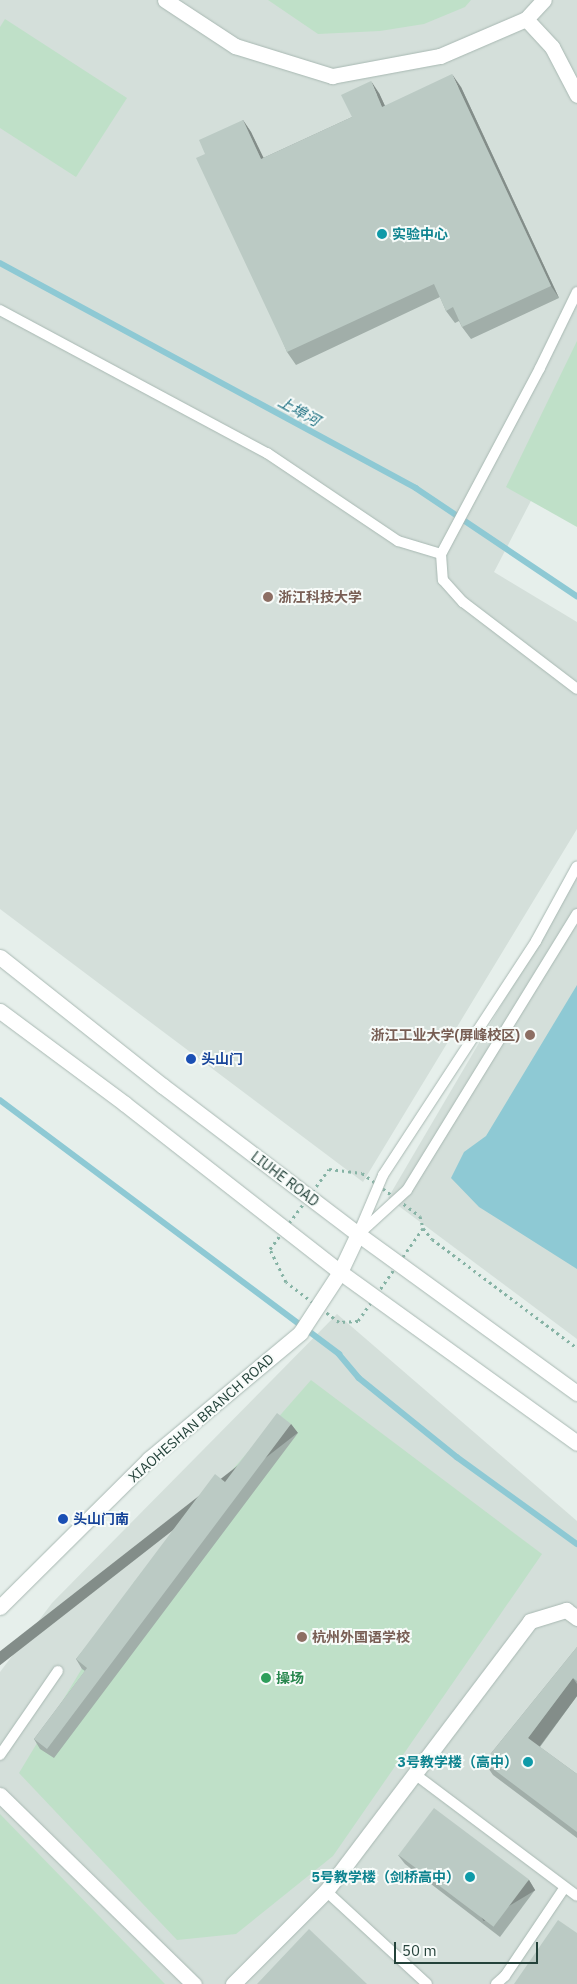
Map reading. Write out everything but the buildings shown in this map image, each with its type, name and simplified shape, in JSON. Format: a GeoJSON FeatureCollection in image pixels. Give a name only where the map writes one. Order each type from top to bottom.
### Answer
{"type":"FeatureCollection","features":[{"type":"Feature","properties":{"kind":"street"},"geometry":{"type":"LineString","coordinates":[[165,0],[235,46],[332,76],[440,56],[526,19],[544,0]]}},
{"type":"Feature","properties":{"kind":"street"},"geometry":{"type":"LineString","coordinates":[[526,19],[552,47],[577,95]]}},
{"type":"Feature","properties":{"kind":"street","name":"LIUHE ROAD"},"geometry":{"type":"LineString","coordinates":[[0,957],[163,1086],[358,1234],[577,1393]]}},
{"type":"Feature","properties":{"kind":"street"},"geometry":{"type":"LineString","coordinates":[[0,1011],[125,1104],[340,1272],[577,1443]]}},
{"type":"Feature","properties":{"kind":"street","name":"XIAOHESHAN BRANCH ROAD"},"geometry":{"type":"LineString","coordinates":[[0,1607],[149,1459],[304,1328],[340,1272],[358,1234]]}},
{"type":"Feature","properties":{"kind":"street"},"geometry":{"type":"LineString","coordinates":[[233,1984],[326,1891],[416,1775],[530,1621],[566,1610],[577,1618]]}},
{"type":"Feature","properties":{"kind":"street"},"geometry":{"type":"LineString","coordinates":[[0,1795],[194,1984]]}},
{"type":"Feature","properties":{"kind":"lane"},"geometry":{"type":"LineString","coordinates":[[577,292],[540,368],[441,554],[443,580],[463,602],[577,689]]}},
{"type":"Feature","properties":{"kind":"lane"},"geometry":{"type":"LineString","coordinates":[[0,310],[267,453],[398,540],[441,554]]}},
{"type":"Feature","properties":{"kind":"lane"},"geometry":{"type":"LineString","coordinates":[[358,1234],[383,1175],[536,941],[577,866]]}},
{"type":"Feature","properties":{"kind":"lane"},"geometry":{"type":"LineString","coordinates":[[358,1234],[407,1190],[577,914]]}},
{"type":"Feature","properties":{"kind":"lane"},"geometry":{"type":"LineString","coordinates":[[0,1755],[58,1671]]}},
{"type":"Feature","properties":{"kind":"lane"},"geometry":{"type":"LineString","coordinates":[[416,1775],[577,1896]]}},
{"type":"Feature","properties":{"kind":"lane"},"geometry":{"type":"LineString","coordinates":[[496,1984],[505,1976],[565,1887]]}},
{"type":"Feature","properties":{"kind":"lane"},"geometry":{"type":"LineString","coordinates":[[326,1891],[427,1984]]}},
{"type":"Feature","properties":{"kind":"path"},"geometry":{"type":"LineString","coordinates":[[423,1228],[432,1239],[577,1348]]}},
{"type":"Feature","properties":{"kind":"shaded area","name":"浙江科技大学"},"geometry":{"type":"Polygon","coordinates":[[[0,0],[577,0],[577,412],[494,572],[577,622],[577,829],[363,1182],[0,909],[0,0]]]}},
{"type":"Feature","properties":{"kind":"shaded area","name":"浙江工业大学(屏峰校区)"},"geometry":{"type":"Polygon","coordinates":[[[577,876],[577,1339],[388,1198],[577,876]]]}},
{"type":"Feature","properties":{"kind":"shaded area","name":"杭州外国语学校"},"geometry":{"type":"Polygon","coordinates":[[[337,1314],[577,1521],[577,1984],[0,1984],[0,1672],[52,1603],[337,1314]]]}},
{"type":"Feature","properties":{"kind":"green space"},"geometry":{"type":"Polygon","coordinates":[[[268,0],[471,0],[465,7],[424,24],[380,31],[318,34],[268,0]]]}},
{"type":"Feature","properties":{"kind":"green space"},"geometry":{"type":"Polygon","coordinates":[[[5,19],[127,98],[76,177],[0,128],[0,27],[5,19]]]}},
{"type":"Feature","properties":{"kind":"green space"},"geometry":{"type":"Polygon","coordinates":[[[577,341],[577,527],[506,487],[577,341]]]}},
{"type":"Feature","properties":{"kind":"green space","name":"操场"},"geometry":{"type":"Polygon","coordinates":[[[311,1380],[542,1554],[333,1856],[236,1934],[177,1940],[19,1773],[134,1582],[311,1380]]]}},
{"type":"Feature","properties":{"kind":"green space"},"geometry":{"type":"Polygon","coordinates":[[[0,1814],[165,1984],[0,1984],[0,1814]]]}},
{"type":"Feature","properties":{"kind":"water"},"geometry":{"type":"Polygon","coordinates":[[[577,985],[577,1269],[479,1207],[451,1178],[464,1152],[486,1136],[577,985]]]}},
{"type":"Feature","properties":{"kind":"waterway","name":"上埠河"},"geometry":{"type":"LineString","coordinates":[[0,263],[416,488],[577,596]]}},
{"type":"Feature","properties":{"kind":"waterway"},"geometry":{"type":"LineString","coordinates":[[0,1100],[339,1354],[359,1378],[457,1457],[577,1544]]}},
{"type":"Feature","properties":{"kind":"place","name":"实验中心"},"geometry":{"type":"Point","coordinates":[382,234]}},
{"type":"Feature","properties":{"kind":"place","name":"浙江科技大学"},"geometry":{"type":"Point","coordinates":[268,597]}},
{"type":"Feature","properties":{"kind":"place","name":"浙江工业大学(屏峰校区)"},"geometry":{"type":"Point","coordinates":[530,1035]}},
{"type":"Feature","properties":{"kind":"place","name":"头山门"},"geometry":{"type":"Point","coordinates":[191,1059]}},
{"type":"Feature","properties":{"kind":"place","name":"头山门南"},"geometry":{"type":"Point","coordinates":[63,1519]}},
{"type":"Feature","properties":{"kind":"place","name":"杭州外国语学校"},"geometry":{"type":"Point","coordinates":[302,1637]}},
{"type":"Feature","properties":{"kind":"place","name":"操场"},"geometry":{"type":"Point","coordinates":[266,1678]}},
{"type":"Feature","properties":{"kind":"place","name":"3号教学楼（高中）"},"geometry":{"type":"Point","coordinates":[528,1762]}},
{"type":"Feature","properties":{"kind":"place","name":"5号教学楼（剑桥高中）"},"geometry":{"type":"Point","coordinates":[470,1877]}}]}
